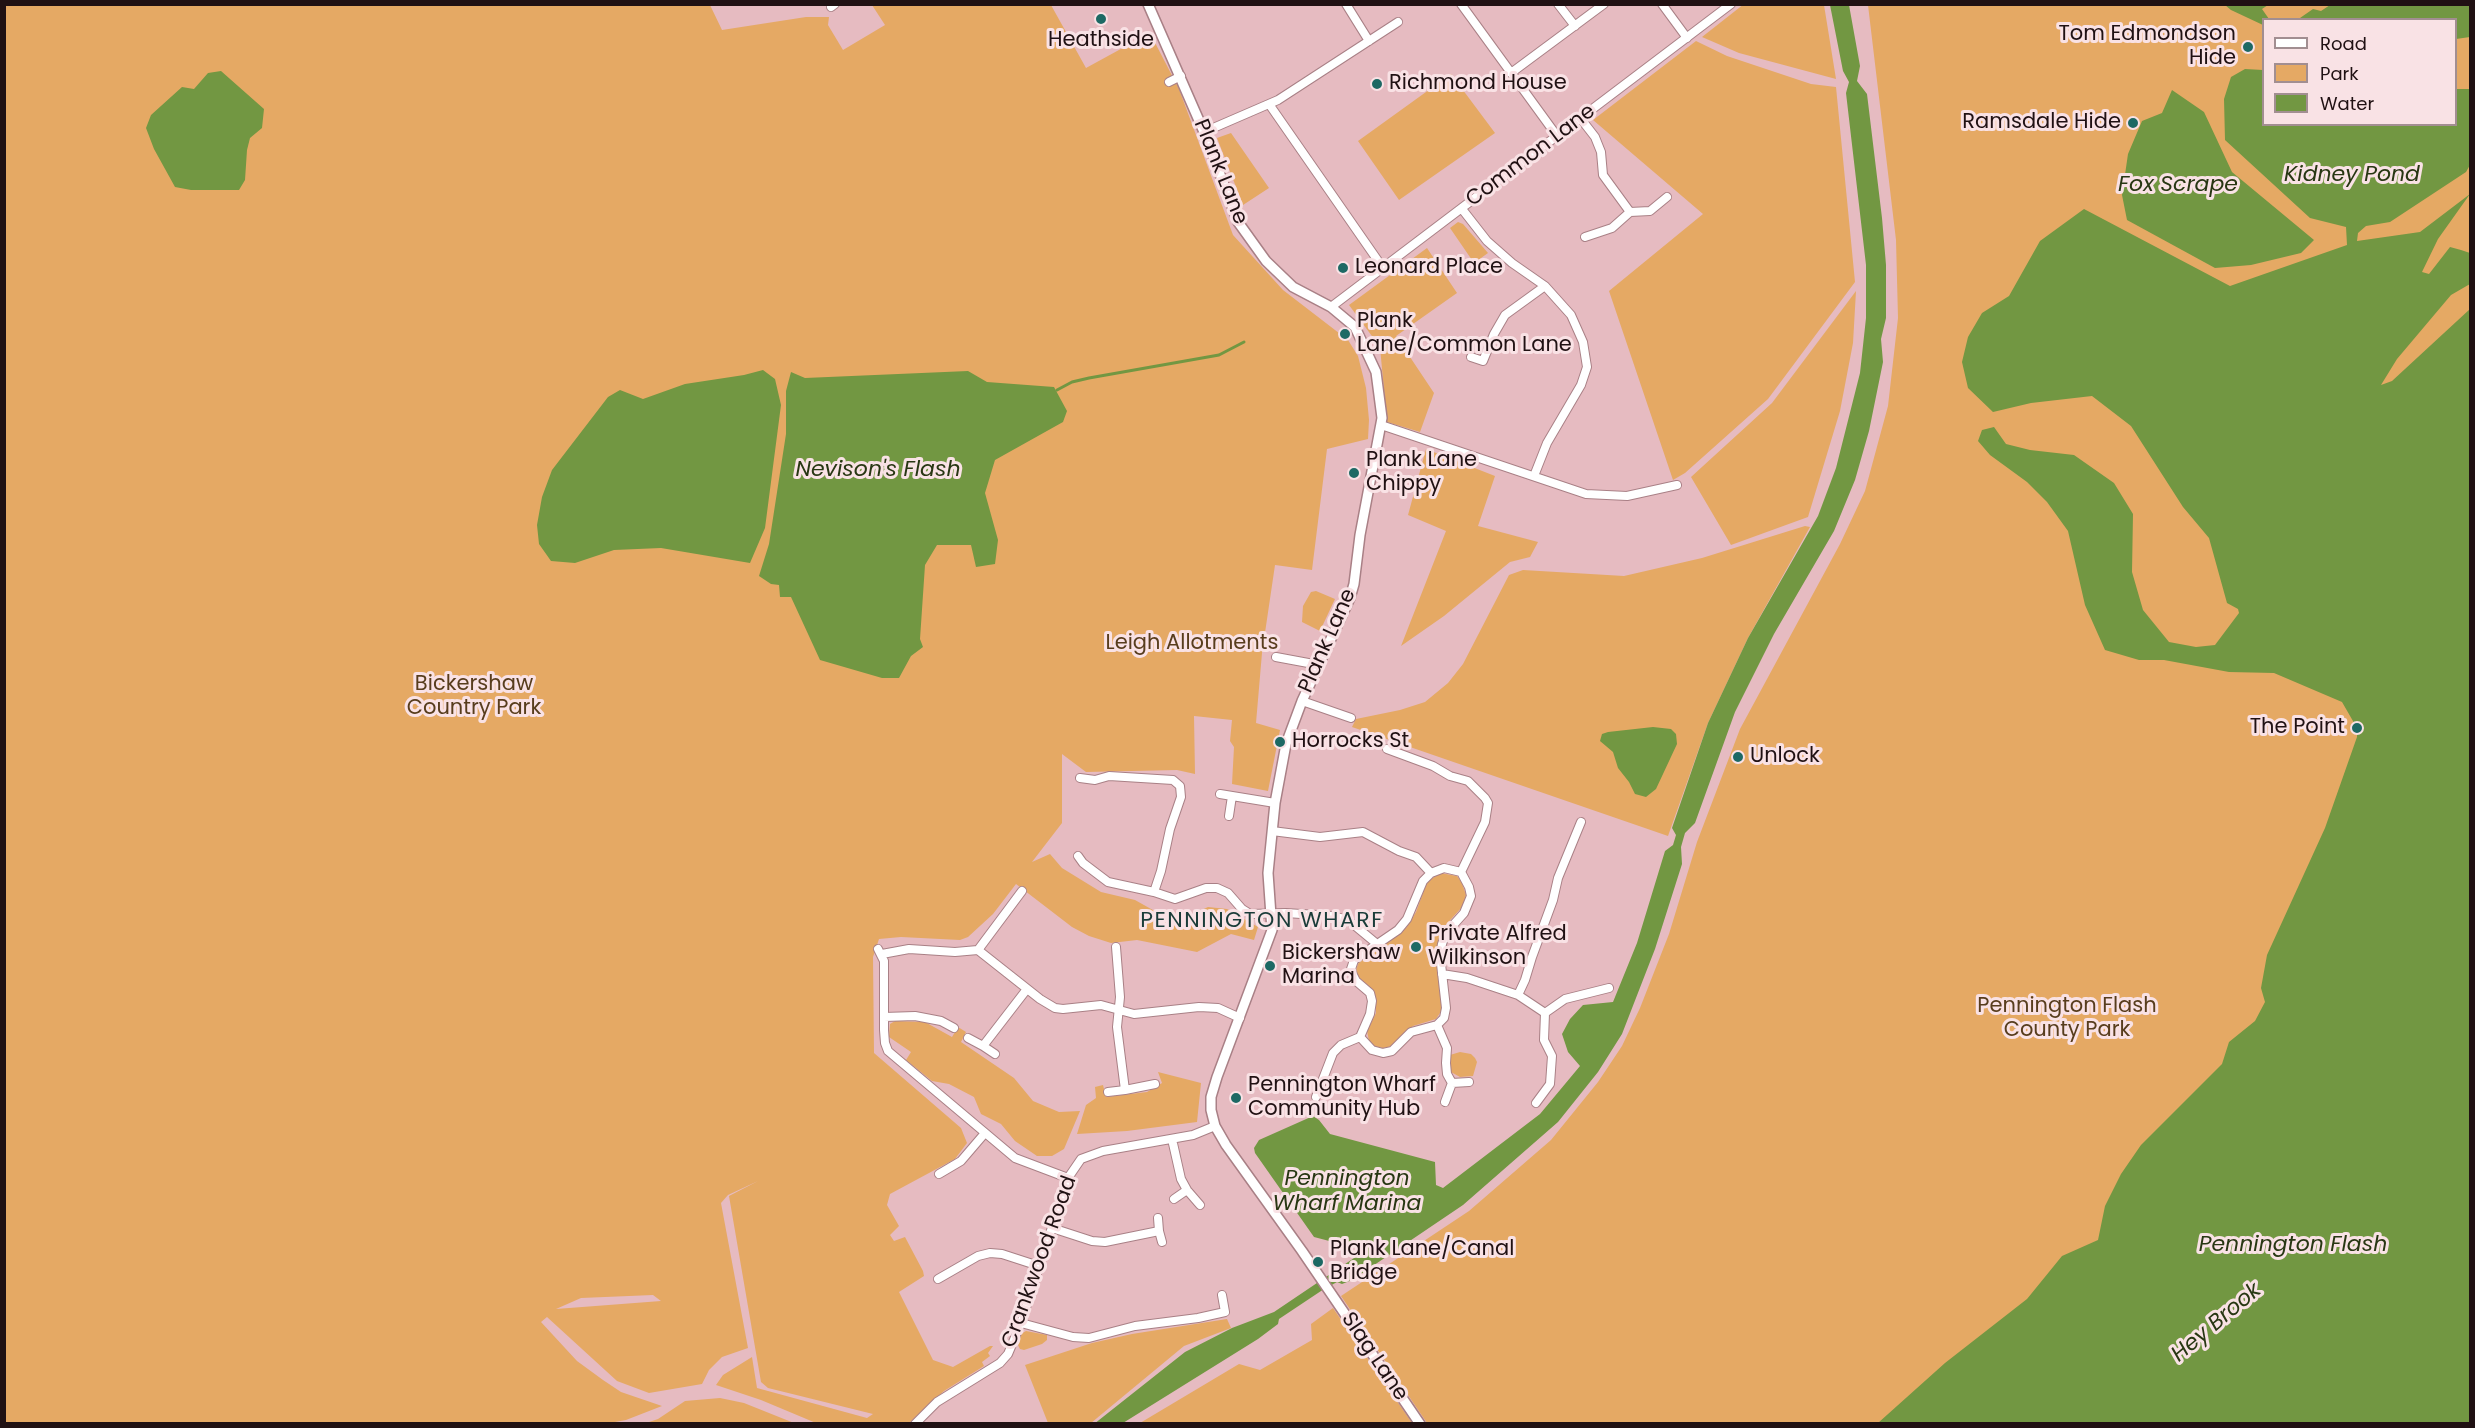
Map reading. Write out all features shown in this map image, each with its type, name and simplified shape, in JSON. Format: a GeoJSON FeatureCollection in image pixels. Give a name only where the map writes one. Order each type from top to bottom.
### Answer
{"type":"FeatureCollection","features":[{"type":"Feature","properties":{"kind":"street","name":"Plank Lane"},"geometry":{"type":"LineString","coordinates":[[1148,4],[1181,76],[1238,222],[1251,242],[1293,287],[1331,307],[1355,327],[1376,372],[1381,425],[1360,535],[1354,584],[1350,598],[1302,701],[1286,744],[1275,803],[1268,873],[1272,930],[1211,1097],[1215,1126],[1226,1145],[1317,1274]]}},
{"type":"Feature","properties":{"kind":"street"},"geometry":{"type":"LineString","coordinates":[[1346,4],[1369,41]]}},
{"type":"Feature","properties":{"kind":"street"},"geometry":{"type":"LineString","coordinates":[[1461,4],[1557,136]]}},
{"type":"Feature","properties":{"kind":"street"},"geometry":{"type":"LineString","coordinates":[[1558,4],[1575,26]]}},
{"type":"Feature","properties":{"kind":"street"},"geometry":{"type":"LineString","coordinates":[[1511,73],[1604,4]]}},
{"type":"Feature","properties":{"kind":"street"},"geometry":{"type":"LineString","coordinates":[[1662,4],[1687,38]]}},
{"type":"Feature","properties":{"kind":"street","name":"Common Lane"},"geometry":{"type":"LineString","coordinates":[[1331,307],[1731,4]]}},
{"type":"Feature","properties":{"kind":"street"},"geometry":{"type":"LineString","coordinates":[[1204,132],[1269,104],[1398,22]]}},
{"type":"Feature","properties":{"kind":"street"},"geometry":{"type":"LineString","coordinates":[[1169,82],[1181,76]]}},
{"type":"Feature","properties":{"kind":"street"},"geometry":{"type":"LineString","coordinates":[[1269,104],[1383,268]]}},
{"type":"Feature","properties":{"kind":"street"},"geometry":{"type":"LineString","coordinates":[[1581,119],[1595,137],[1600,152],[1603,175],[1630,212]]}},
{"type":"Feature","properties":{"kind":"street"},"geometry":{"type":"LineString","coordinates":[[1585,237],[1612,228],[1630,212],[1650,211],[1667,197]]}},
{"type":"Feature","properties":{"kind":"street"},"geometry":{"type":"LineString","coordinates":[[1462,209],[1488,241],[1512,263],[1545,286],[1571,315],[1583,342],[1587,367],[1581,385],[1547,443],[1534,476]]}},
{"type":"Feature","properties":{"kind":"street"},"geometry":{"type":"LineString","coordinates":[[1471,357],[1483,361],[1505,315],[1545,286]]}},
{"type":"Feature","properties":{"kind":"street"},"geometry":{"type":"LineString","coordinates":[[1381,425],[1586,494],[1627,496],[1677,484]]}},
{"type":"Feature","properties":{"kind":"street"},"geometry":{"type":"LineString","coordinates":[[1276,657],[1319,664]]}},
{"type":"Feature","properties":{"kind":"street"},"geometry":{"type":"LineString","coordinates":[[1302,701],[1351,718]]}},
{"type":"Feature","properties":{"kind":"street"},"geometry":{"type":"LineString","coordinates":[[1387,749],[1433,766],[1450,776],[1468,781],[1479,790],[1488,803],[1485,822],[1461,872]]}},
{"type":"Feature","properties":{"kind":"street"},"geometry":{"type":"LineString","coordinates":[[1400,764],[1403,755]]}},
{"type":"Feature","properties":{"kind":"street"},"geometry":{"type":"LineString","coordinates":[[1080,778],[1095,780],[1108,776],[1173,780],[1180,786],[1181,797],[1170,829],[1154,892]]}},
{"type":"Feature","properties":{"kind":"street"},"geometry":{"type":"LineString","coordinates":[[1220,794],[1275,803]]}},
{"type":"Feature","properties":{"kind":"street"},"geometry":{"type":"LineString","coordinates":[[1229,816],[1232,796]]}},
{"type":"Feature","properties":{"kind":"street"},"geometry":{"type":"LineString","coordinates":[[1518,995],[1553,900],[1558,878],[1581,822]]}},
{"type":"Feature","properties":{"kind":"street"},"geometry":{"type":"LineString","coordinates":[[1272,831],[1320,837],[1363,832],[1416,856],[1431,873]]}},
{"type":"Feature","properties":{"kind":"street"},"geometry":{"type":"LineString","coordinates":[[1078,856],[1083,863],[1108,882],[1175,899],[1206,888],[1217,888],[1228,892],[1242,909],[1250,914],[1311,913],[1348,920],[1377,944]]}},
{"type":"Feature","properties":{"kind":"street"},"geometry":{"type":"LineString","coordinates":[[1316,1097],[1333,1053],[1341,1045],[1360,1037],[1370,1014],[1372,1001],[1370,993],[1356,981],[1351,969],[1354,960],[1398,930],[1407,919],[1423,881],[1431,873],[1444,868],[1461,872],[1471,896],[1464,913],[1446,933],[1440,955],[1446,1008],[1444,1018],[1437,1025],[1412,1032],[1392,1051],[1383,1053],[1372,1050],[1360,1037]]}},
{"type":"Feature","properties":{"kind":"street"},"geometry":{"type":"LineString","coordinates":[[978,950],[1023,891]]}},
{"type":"Feature","properties":{"kind":"street"},"geometry":{"type":"LineString","coordinates":[[1116,947],[1120,1010],[1118,1027],[1125,1090]]}},
{"type":"Feature","properties":{"kind":"street"},"geometry":{"type":"LineString","coordinates":[[1068,1178],[1023,1163],[888,1051],[885,1043],[884,961],[880,952],[909,949],[955,952],[978,950],[1055,1008],[1101,1005],[1112,1006],[1134,1014],[1199,1007],[1218,1008],[1240,1018]]}},
{"type":"Feature","properties":{"kind":"street"},"geometry":{"type":"LineString","coordinates":[[1442,974],[1467,978],[1518,995],[1545,1013]]}},
{"type":"Feature","properties":{"kind":"street"},"geometry":{"type":"LineString","coordinates":[[1545,1013],[1566,999],[1609,988]]}},
{"type":"Feature","properties":{"kind":"street"},"geometry":{"type":"LineString","coordinates":[[983,1046],[1027,989]]}},
{"type":"Feature","properties":{"kind":"street"},"geometry":{"type":"LineString","coordinates":[[1536,1103],[1550,1084],[1552,1056],[1544,1040],[1545,1013]]}},
{"type":"Feature","properties":{"kind":"street"},"geometry":{"type":"LineString","coordinates":[[884,1017],[915,1016],[941,1021],[954,1028]]}},
{"type":"Feature","properties":{"kind":"street"},"geometry":{"type":"LineString","coordinates":[[1437,1025],[1447,1047],[1446,1063],[1452,1083],[1445,1102]]}},
{"type":"Feature","properties":{"kind":"street"},"geometry":{"type":"LineString","coordinates":[[968,1038],[995,1054]]}},
{"type":"Feature","properties":{"kind":"street"},"geometry":{"type":"LineString","coordinates":[[1452,1083],[1469,1082]]}},
{"type":"Feature","properties":{"kind":"street"},"geometry":{"type":"LineString","coordinates":[[1108,1092],[1155,1084]]}},
{"type":"Feature","properties":{"kind":"street","name":"Crankwood Road"},"geometry":{"type":"LineString","coordinates":[[915,1424],[937,1402],[1000,1364],[1008,1354],[1021,1323],[1068,1178],[1081,1159],[1091,1154],[1193,1135],[1215,1126]]}},
{"type":"Feature","properties":{"kind":"street"},"geometry":{"type":"LineString","coordinates":[[939,1174],[961,1161],[985,1133]]}},
{"type":"Feature","properties":{"kind":"street"},"geometry":{"type":"LineString","coordinates":[[1172,1139],[1181,1179],[1200,1205]]}},
{"type":"Feature","properties":{"kind":"street"},"geometry":{"type":"LineString","coordinates":[[1174,1199],[1187,1190]]}},
{"type":"Feature","properties":{"kind":"street"},"geometry":{"type":"LineString","coordinates":[[1158,1218],[1162,1242]]}},
{"type":"Feature","properties":{"kind":"street"},"geometry":{"type":"LineString","coordinates":[[1052,1227],[1092,1241],[1105,1242],[1160,1231]]}},
{"type":"Feature","properties":{"kind":"street"},"geometry":{"type":"LineString","coordinates":[[938,1279],[978,1256],[990,1253],[1002,1254],[1040,1266]]}},
{"type":"Feature","properties":{"kind":"street","name":"Slag Lane"},"geometry":{"type":"LineString","coordinates":[[1317,1274],[1420,1424]]}},
{"type":"Feature","properties":{"kind":"street"},"geometry":{"type":"LineString","coordinates":[[1021,1323],[1073,1337],[1089,1338],[1135,1326],[1226,1312],[1222,1295]]}},
{"type":"Feature","properties":{"kind":"green space"},"geometry":{"type":"Polygon","coordinates":[[[1744,4],[1824,5],[1836,79],[1739,53],[1702,37],[1744,4]]]}},
{"type":"Feature","properties":{"kind":"green space","name":"Bickershaw Country Park"},"geometry":{"type":"Polygon","coordinates":[[[5,5],[710,5],[722,30],[806,17],[829,17],[828,25],[843,50],[885,25],[872,5],[1051,5],[1086,68],[1150,33],[1179,89],[1233,235],[1283,290],[1348,340],[1358,356],[1366,388],[1368,439],[1327,449],[1312,570],[1275,565],[1262,653],[1256,723],[1280,730],[1268,791],[1232,784],[1234,747],[1230,741],[1232,720],[1194,716],[1195,774],[1177,770],[1086,772],[1062,754],[1062,823],[1032,862],[1050,854],[1062,868],[1101,892],[1135,900],[1160,914],[1178,918],[1189,916],[1208,907],[1227,909],[1258,927],[1254,940],[1231,934],[1197,952],[1137,940],[1111,943],[1089,936],[1072,927],[1016,884],[993,914],[968,937],[960,940],[901,937],[879,939],[873,957],[874,1053],[961,1128],[967,1143],[955,1159],[890,1194],[887,1205],[899,1226],[890,1235],[894,1241],[905,1237],[924,1276],[899,1292],[933,1360],[953,1367],[993,1346],[988,1353],[990,1356],[982,1362],[984,1366],[944,1391],[909,1423],[816,1423],[761,1400],[716,1385],[723,1375],[752,1357],[757,1388],[867,1418],[873,1414],[768,1388],[761,1382],[729,1196],[758,1181],[728,1195],[721,1203],[748,1348],[722,1357],[709,1370],[702,1384],[649,1393],[617,1381],[547,1317],[541,1322],[577,1361],[603,1380],[621,1392],[662,1406],[626,1420],[604,1424],[5,1424],[5,5]],[[653,1295],[581,1298],[556,1309],[661,1301],[653,1295]]]}},
{"type":"Feature","properties":{"kind":"green space","name":"Pennington Flash County Park"},"geometry":{"type":"Polygon","coordinates":[[[1868,5],[2470,5],[2470,1423],[1427,1423],[1341,1296],[1469,1211],[1551,1140],[1598,1082],[1622,1046],[1640,1008],[1669,934],[1697,842],[1740,729],[1840,544],[1865,491],[1888,406],[1898,318],[1896,240],[1868,5]]]}},
{"type":"Feature","properties":{"kind":"green space"},"geometry":{"type":"Polygon","coordinates":[[[1696,41],[1727,56],[1811,84],[1836,87],[1855,282],[1768,399],[1685,473],[1673,480],[1609,291],[1703,214],[1593,120],[1696,41]]]}},
{"type":"Feature","properties":{"kind":"green space"},"geometry":{"type":"Polygon","coordinates":[[[1451,74],[1495,133],[1399,200],[1358,141],[1451,74]]]}},
{"type":"Feature","properties":{"kind":"green space"},"geometry":{"type":"Polygon","coordinates":[[[1231,133],[1269,188],[1243,205],[1217,138],[1231,133]]]}},
{"type":"Feature","properties":{"kind":"green space"},"geometry":{"type":"Polygon","coordinates":[[[1458,222],[1463,224],[1488,253],[1474,263],[1450,228],[1458,222]]]}},
{"type":"Feature","properties":{"kind":"green space"},"geometry":{"type":"Polygon","coordinates":[[[1427,248],[1457,293],[1396,336],[1434,393],[1420,432],[1387,422],[1380,347],[1349,305],[1427,248]]]}},
{"type":"Feature","properties":{"kind":"green space"},"geometry":{"type":"Polygon","coordinates":[[[1856,291],[1853,343],[1840,411],[1808,517],[1731,545],[1691,477],[1772,403],[1856,291]]]}},
{"type":"Feature","properties":{"kind":"green space"},"geometry":{"type":"Polygon","coordinates":[[[1426,449],[1495,476],[1478,526],[1538,542],[1530,557],[1510,562],[1444,616],[1401,646],[1446,531],[1408,515],[1426,449]]]}},
{"type":"Feature","properties":{"kind":"green space"},"geometry":{"type":"Polygon","coordinates":[[[1805,526],[1810,527],[1748,638],[1708,723],[1668,836],[1352,727],[1356,719],[1425,702],[1448,683],[1463,664],[1509,575],[1523,570],[1624,576],[1702,558],[1805,526]]]}},
{"type":"Feature","properties":{"kind":"green space"},"geometry":{"type":"Polygon","coordinates":[[[1316,591],[1335,599],[1320,631],[1302,622],[1303,606],[1311,592],[1316,591]]]}},
{"type":"Feature","properties":{"kind":"green space"},"geometry":{"type":"Polygon","coordinates":[[[1440,873],[1457,876],[1466,895],[1463,906],[1443,928],[1437,946],[1436,958],[1442,1010],[1436,1019],[1413,1026],[1393,1046],[1375,1047],[1369,1041],[1367,1031],[1376,1013],[1376,1001],[1372,989],[1359,978],[1356,970],[1358,964],[1406,928],[1416,912],[1427,882],[1440,873]]]}},
{"type":"Feature","properties":{"kind":"green space"},"geometry":{"type":"Polygon","coordinates":[[[895,1021],[925,1022],[952,1037],[958,1027],[966,1032],[961,1042],[1014,1078],[1033,1101],[1059,1112],[1080,1111],[1064,1149],[1052,1156],[1037,1156],[1015,1141],[1001,1124],[981,1114],[974,1097],[949,1084],[932,1081],[906,1060],[911,1052],[889,1037],[890,1024],[895,1021]]]}},
{"type":"Feature","properties":{"kind":"green space"},"geometry":{"type":"Polygon","coordinates":[[[1460,1052],[1471,1054],[1475,1058],[1477,1062],[1473,1076],[1460,1077],[1451,1072],[1450,1055],[1460,1052]]]}},
{"type":"Feature","properties":{"kind":"green space"},"geometry":{"type":"Polygon","coordinates":[[[1158,1072],[1201,1083],[1197,1122],[1127,1131],[1077,1134],[1086,1105],[1096,1098],[1095,1087],[1103,1085],[1106,1097],[1147,1092],[1162,1083],[1158,1072]]]}},
{"type":"Feature","properties":{"kind":"green space"},"geometry":{"type":"Polygon","coordinates":[[[1333,1308],[1412,1423],[1140,1423],[1239,1364],[1260,1370],[1312,1340],[1311,1324],[1333,1308]]]}},
{"type":"Feature","properties":{"kind":"green space"},"geometry":{"type":"Polygon","coordinates":[[[1227,1319],[1231,1328],[1184,1346],[1091,1423],[1048,1423],[1025,1365],[1092,1343],[1132,1334],[1227,1319]]]}},
{"type":"Feature","properties":{"kind":"green space"},"geometry":{"type":"Polygon","coordinates":[[[1026,1331],[1047,1335],[1047,1340],[1024,1350],[1020,1349],[1018,1345],[1021,1334],[1026,1331]]]}},
{"type":"Feature","properties":{"kind":"green space"},"geometry":{"type":"Polygon","coordinates":[[[720,1398],[744,1403],[794,1423],[646,1423],[658,1419],[685,1401],[720,1398]]]}},
{"type":"Feature","properties":{"kind":"water","name":"Pennington Wharf Marina"},"geometry":{"type":"Polygon","coordinates":[[[1830,5],[1849,5],[1860,66],[1857,81],[1867,94],[1886,265],[1886,318],[1881,339],[1883,362],[1869,431],[1855,480],[1834,531],[1774,634],[1735,712],[1695,823],[1685,833],[1681,847],[1682,864],[1655,949],[1622,1034],[1598,1072],[1558,1122],[1463,1205],[1352,1280],[1342,1284],[1337,1282],[1321,1291],[1279,1319],[1278,1324],[1258,1339],[1123,1423],[1094,1424],[1185,1352],[1232,1328],[1274,1312],[1357,1256],[1356,1248],[1314,1237],[1255,1153],[1254,1148],[1259,1140],[1313,1116],[1330,1134],[1435,1162],[1436,1185],[1443,1188],[1540,1114],[1580,1066],[1568,1052],[1562,1034],[1570,1019],[1583,1005],[1613,1002],[1637,943],[1665,851],[1673,845],[1676,835],[1672,828],[1708,723],[1748,638],[1818,516],[1836,468],[1860,373],[1866,318],[1866,265],[1846,93],[1849,82],[1843,71],[1830,5]]]}},
{"type":"Feature","properties":{"kind":"water"},"geometry":{"type":"Polygon","coordinates":[[[2225,5],[2268,5],[2262,9],[2268,18],[2262,18],[2262,25],[2225,5]]]}},
{"type":"Feature","properties":{"kind":"water"},"geometry":{"type":"Polygon","coordinates":[[[2330,5],[2470,5],[2470,37],[2457,39],[2457,18],[2300,18],[2313,9],[2321,11],[2330,5]]]}},
{"type":"Feature","properties":{"kind":"water","name":"Pennington Flash"},"geometry":{"type":"Polygon","coordinates":[[[2245,69],[2262,70],[2262,126],[2457,126],[2457,89],[2470,89],[2470,165],[2466,172],[2390,222],[2366,226],[2358,233],[2357,241],[2420,232],[2470,194],[2438,239],[2422,272],[2429,274],[2450,247],[2470,253],[2470,284],[2451,295],[2397,359],[2381,385],[2392,381],[2470,309],[2470,1423],[1878,1423],[1945,1363],[2027,1299],[2062,1256],[2098,1240],[2105,1206],[2121,1174],[2141,1145],[2222,1064],[2229,1042],[2255,1021],[2265,1002],[2261,988],[2267,955],[2325,828],[2357,737],[2357,728],[2342,702],[2274,673],[2229,672],[2164,660],[2139,660],[2105,650],[2085,605],[2068,531],[2047,502],[2027,482],[1990,455],[1978,441],[1982,430],[1994,427],[2006,444],[2030,450],[2074,455],[2114,483],[2133,514],[2132,572],[2143,610],[2169,642],[2196,647],[2215,645],[2239,613],[2238,609],[2227,603],[2209,538],[2183,507],[2131,426],[2092,396],[2031,403],[1993,412],[1968,388],[1962,362],[1968,337],[1982,313],[2009,296],[2040,241],[2084,209],[2230,286],[2347,245],[2346,227],[2310,218],[2225,140],[2224,99],[2231,77],[2245,69]]]}},
{"type":"Feature","properties":{"kind":"water"},"geometry":{"type":"Polygon","coordinates":[[[221,71],[264,109],[262,128],[250,138],[245,180],[239,190],[191,190],[175,187],[154,149],[146,128],[151,115],[182,87],[194,89],[208,73],[221,71]]]}},
{"type":"Feature","properties":{"kind":"water","name":"Fox Scrape"},"geometry":{"type":"Polygon","coordinates":[[[2172,90],[2204,112],[2232,172],[2314,240],[2301,253],[2251,265],[2215,268],[2127,220],[2122,195],[2128,154],[2142,121],[2162,113],[2172,90]]]}},
{"type":"Feature","properties":{"kind":"water","name":"Nevison's Flash"},"geometry":{"type":"Polygon","coordinates":[[[763,370],[775,379],[781,405],[765,528],[750,563],[661,548],[614,550],[575,563],[551,561],[539,544],[537,525],[542,497],[552,470],[608,397],[620,390],[643,399],[685,384],[763,370]]]}},
{"type":"Feature","properties":{"kind":"water","name":"Nevison's Flash"},"geometry":{"type":"Polygon","coordinates":[[[968,371],[987,382],[1054,387],[1067,411],[1063,422],[995,460],[985,493],[998,540],[995,564],[976,567],[971,545],[937,545],[925,565],[920,639],[923,647],[911,656],[899,678],[882,678],[820,660],[791,597],[780,597],[779,585],[771,584],[759,576],[769,544],[786,434],[786,391],[791,372],[805,378],[968,371]]]}},
{"type":"Feature","properties":{"kind":"water"},"geometry":{"type":"Polygon","coordinates":[[[1653,727],[1671,729],[1676,734],[1677,744],[1656,789],[1646,797],[1635,794],[1618,768],[1613,752],[1600,741],[1602,734],[1608,732],[1653,727]]]}},
{"type":"Feature","properties":{"kind":"waterway"},"geometry":{"type":"LineString","coordinates":[[1057,390],[1072,382],[1089,378],[1219,355],[1244,342]]}},
{"type":"Feature","properties":{"kind":"place","name":"Heathside"},"geometry":{"type":"Point","coordinates":[1101,19]}},
{"type":"Feature","properties":{"kind":"place","name":"Tom Edmondson Hide"},"geometry":{"type":"Point","coordinates":[2248,47]}},
{"type":"Feature","properties":{"kind":"place","name":"Richmond House"},"geometry":{"type":"Point","coordinates":[1377,84]}},
{"type":"Feature","properties":{"kind":"place","name":"Ramsdale Hide"},"geometry":{"type":"Point","coordinates":[2133,123]}},
{"type":"Feature","properties":{"kind":"place","name":"Leonard Place"},"geometry":{"type":"Point","coordinates":[1343,268]}},
{"type":"Feature","properties":{"kind":"place","name":"Plank Lane/Common Lane"},"geometry":{"type":"Point","coordinates":[1345,334]}},
{"type":"Feature","properties":{"kind":"place","name":"Plank Lane Chippy"},"geometry":{"type":"Point","coordinates":[1354,473]}},
{"type":"Feature","properties":{"kind":"place","name":"The Point"},"geometry":{"type":"Point","coordinates":[2357,728]}},
{"type":"Feature","properties":{"kind":"place","name":"Horrocks St"},"geometry":{"type":"Point","coordinates":[1280,742]}},
{"type":"Feature","properties":{"kind":"place","name":"Unlock"},"geometry":{"type":"Point","coordinates":[1738,757]}},
{"type":"Feature","properties":{"kind":"place","name":"Private Alfred Wilkinson"},"geometry":{"type":"Point","coordinates":[1416,947]}},
{"type":"Feature","properties":{"kind":"place","name":"Bickershaw Marina"},"geometry":{"type":"Point","coordinates":[1270,966]}},
{"type":"Feature","properties":{"kind":"place","name":"Pennington Wharf Community Hub"},"geometry":{"type":"Point","coordinates":[1236,1098]}},
{"type":"Feature","properties":{"kind":"place","name":"Plank Lane/Canal Bridge"},"geometry":{"type":"Point","coordinates":[1318,1262]}},
{"type":"Feature","properties":{"kind":"district","name":"PENNINGTON WHARF"},"geometry":{"type":"Point","coordinates":[1262,921]}},
{"type":"Feature","properties":{"kind":"water label","name":"Kidney Pond"},"geometry":{"type":"Point","coordinates":[2352,175]}},
{"type":"Feature","properties":{"kind":"water label","name":"Hey Brook"},"geometry":{"type":"Point","coordinates":[2217,1323]}},
{"type":"Feature","properties":{"kind":"park label","name":"Leigh Allotments"},"geometry":{"type":"Point","coordinates":[1192,644]}}]}
